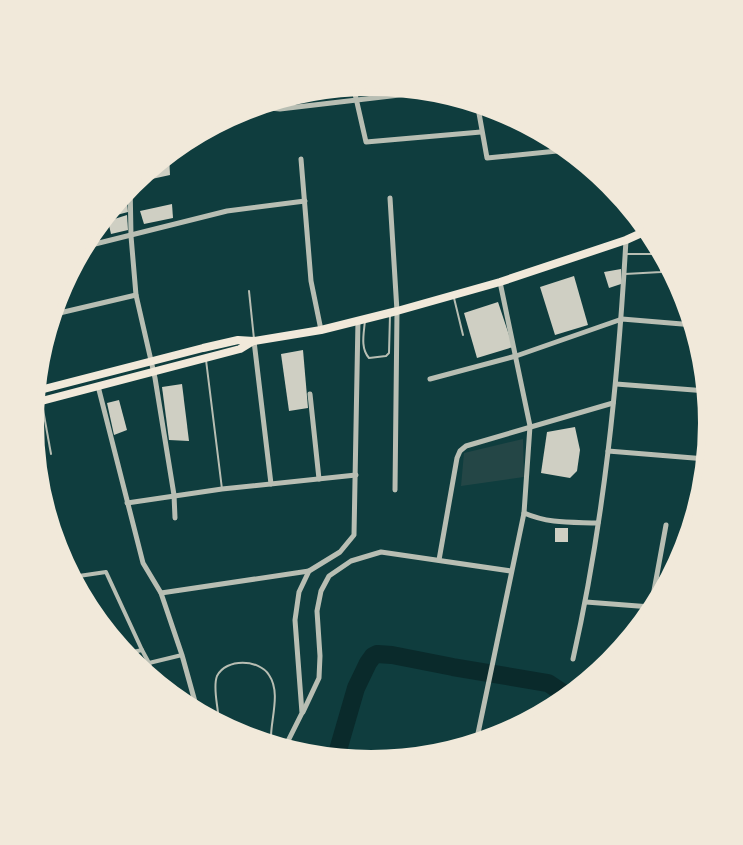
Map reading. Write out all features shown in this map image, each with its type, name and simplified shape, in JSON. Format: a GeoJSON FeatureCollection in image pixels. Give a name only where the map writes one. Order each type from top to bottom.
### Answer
{"type":"FeatureCollection","features":[{"type":"Feature","properties":{"kind":"main road"},"geometry":{"type":"LineString","coordinates":[[42,389],[238,340],[254,341],[321,330],[394,312],[500,282],[642,233]]}},
{"type":"Feature","properties":{"kind":"main road"},"geometry":{"type":"LineString","coordinates":[[41,401],[240,349],[254,341]]}},
{"type":"Feature","properties":{"kind":"street"},"geometry":{"type":"LineString","coordinates":[[354,92],[367,143],[481,132]]}},
{"type":"Feature","properties":{"kind":"street"},"geometry":{"type":"LineString","coordinates":[[270,108],[280,109],[410,94]]}},
{"type":"Feature","properties":{"kind":"street"},"geometry":{"type":"LineString","coordinates":[[478,109],[485,156],[488,158],[560,151]]}},
{"type":"Feature","properties":{"kind":"street"},"geometry":{"type":"LineString","coordinates":[[301,159],[311,281],[321,330]]}},
{"type":"Feature","properties":{"kind":"street"},"geometry":{"type":"LineString","coordinates":[[130,196],[130,236],[136,295],[153,370],[174,495],[175,518]]}},
{"type":"Feature","properties":{"kind":"street"},"geometry":{"type":"LineString","coordinates":[[390,198],[394,312],[395,490]]}},
{"type":"Feature","properties":{"kind":"street"},"geometry":{"type":"LineString","coordinates":[[93,245],[227,211],[305,201]]}},
{"type":"Feature","properties":{"kind":"street"},"geometry":{"type":"LineString","coordinates":[[573,659],[586,602],[608,451],[622,319],[626,240]]}},
{"type":"Feature","properties":{"kind":"street"},"geometry":{"type":"LineString","coordinates":[[477,736],[524,513],[530,426],[500,282]]}},
{"type":"Feature","properties":{"kind":"street"},"geometry":{"type":"LineString","coordinates":[[59,313],[136,295]]}},
{"type":"Feature","properties":{"kind":"street"},"geometry":{"type":"LineString","coordinates":[[160,593],[309,571],[340,552],[354,535],[362,319]]}},
{"type":"Feature","properties":{"kind":"street"},"geometry":{"type":"LineString","coordinates":[[430,379],[516,356],[622,319],[687,324]]}},
{"type":"Feature","properties":{"kind":"street"},"geometry":{"type":"LineString","coordinates":[[254,341],[271,484]]}},
{"type":"Feature","properties":{"kind":"street"},"geometry":{"type":"LineString","coordinates":[[616,384],[701,391]]}},
{"type":"Feature","properties":{"kind":"street"},"geometry":{"type":"LineString","coordinates":[[98,386],[143,563],[160,593],[182,655],[195,702]]}},
{"type":"Feature","properties":{"kind":"street"},"geometry":{"type":"LineString","coordinates":[[310,394],[319,478]]}},
{"type":"Feature","properties":{"kind":"street"},"geometry":{"type":"LineString","coordinates":[[439,560],[460,451],[466,446],[613,403]]}},
{"type":"Feature","properties":{"kind":"street"},"geometry":{"type":"LineString","coordinates":[[608,451],[701,459]]}},
{"type":"Feature","properties":{"kind":"street"},"geometry":{"type":"LineString","coordinates":[[127,503],[222,489],[356,475]]}},
{"type":"Feature","properties":{"kind":"street"},"geometry":{"type":"LineString","coordinates":[[524,513],[552,522],[598,523]]}},
{"type":"Feature","properties":{"kind":"street"},"geometry":{"type":"LineString","coordinates":[[653,596],[666,525]]}},
{"type":"Feature","properties":{"kind":"street"},"geometry":{"type":"LineString","coordinates":[[287,742],[319,678],[317,611],[321,591],[329,576],[351,561],[381,552],[511,571]]}},
{"type":"Feature","properties":{"kind":"street"},"geometry":{"type":"LineString","coordinates":[[302,713],[295,620],[299,591],[309,571]]}},
{"type":"Feature","properties":{"kind":"street"},"geometry":{"type":"LineString","coordinates":[[79,577],[106,573],[149,668]]}},
{"type":"Feature","properties":{"kind":"street"},"geometry":{"type":"LineString","coordinates":[[586,602],[647,607]]}},
{"type":"Feature","properties":{"kind":"street"},"geometry":{"type":"LineString","coordinates":[[133,652],[142,650]]}},
{"type":"Feature","properties":{"kind":"street"},"geometry":{"type":"LineString","coordinates":[[148,663],[182,655]]}},
{"type":"Feature","properties":{"kind":"lane"},"geometry":{"type":"LineString","coordinates":[[626,254],[657,256]]}},
{"type":"Feature","properties":{"kind":"lane"},"geometry":{"type":"LineString","coordinates":[[625,274],[661,272],[662,264]]}},
{"type":"Feature","properties":{"kind":"lane"},"geometry":{"type":"LineString","coordinates":[[249,291],[254,341]]}},
{"type":"Feature","properties":{"kind":"lane"},"geometry":{"type":"LineString","coordinates":[[453,295],[463,335]]}},
{"type":"Feature","properties":{"kind":"lane"},"geometry":{"type":"LineString","coordinates":[[362,319],[365,355],[369,358],[386,356],[394,339]]}},
{"type":"Feature","properties":{"kind":"lane"},"geometry":{"type":"LineString","coordinates":[[205,358],[222,489]]}},
{"type":"Feature","properties":{"kind":"lane"},"geometry":{"type":"LineString","coordinates":[[40,415],[51,454]]}},
{"type":"Feature","properties":{"kind":"lane"},"geometry":{"type":"LineString","coordinates":[[218,713],[217,677],[226,666],[237,663],[261,667],[270,675],[274,689],[271,738]]}},
{"type":"Feature","properties":{"kind":"shaded area"},"geometry":{"type":"Polygon","coordinates":[[[523,439],[524,477],[461,486],[464,453],[523,439]]]}},
{"type":"Feature","properties":{"kind":"building"},"geometry":{"type":"Polygon","coordinates":[[[169,161],[170,175],[146,180],[169,161]]]}},
{"type":"Feature","properties":{"kind":"building"},"geometry":{"type":"Polygon","coordinates":[[[127,202],[128,212],[113,216],[123,204],[127,202]]]}},
{"type":"Feature","properties":{"kind":"building"},"geometry":{"type":"Polygon","coordinates":[[[172,204],[173,218],[144,224],[140,211],[172,204]]]}},
{"type":"Feature","properties":{"kind":"building"},"geometry":{"type":"Polygon","coordinates":[[[127,215],[128,230],[111,234],[109,221],[127,215]]]}},
{"type":"Feature","properties":{"kind":"building"},"geometry":{"type":"Polygon","coordinates":[[[621,269],[621,284],[609,288],[604,272],[621,269]]]}},
{"type":"Feature","properties":{"kind":"building"},"geometry":{"type":"Polygon","coordinates":[[[574,276],[588,325],[555,335],[540,287],[574,276]]]}},
{"type":"Feature","properties":{"kind":"building"},"geometry":{"type":"Polygon","coordinates":[[[498,302],[513,347],[477,358],[464,313],[498,302]]]}},
{"type":"Feature","properties":{"kind":"building"},"geometry":{"type":"Polygon","coordinates":[[[303,350],[308,408],[289,411],[281,354],[303,350]]]}},
{"type":"Feature","properties":{"kind":"building"},"geometry":{"type":"Polygon","coordinates":[[[182,384],[189,441],[169,440],[162,387],[182,384]]]}},
{"type":"Feature","properties":{"kind":"building"},"geometry":{"type":"Polygon","coordinates":[[[119,400],[127,430],[114,435],[107,403],[119,400]]]}},
{"type":"Feature","properties":{"kind":"building"},"geometry":{"type":"Polygon","coordinates":[[[575,427],[580,450],[577,471],[570,478],[541,473],[547,432],[575,427]]]}},
{"type":"Feature","properties":{"kind":"building"},"geometry":{"type":"Polygon","coordinates":[[[555,528],[568,528],[568,542],[555,542],[555,528]]]}},
{"type":"Feature","properties":{"kind":"waterway"},"geometry":{"type":"LineString","coordinates":[[337,752],[356,688],[368,663],[377,654],[548,683],[562,693]]}}]}
